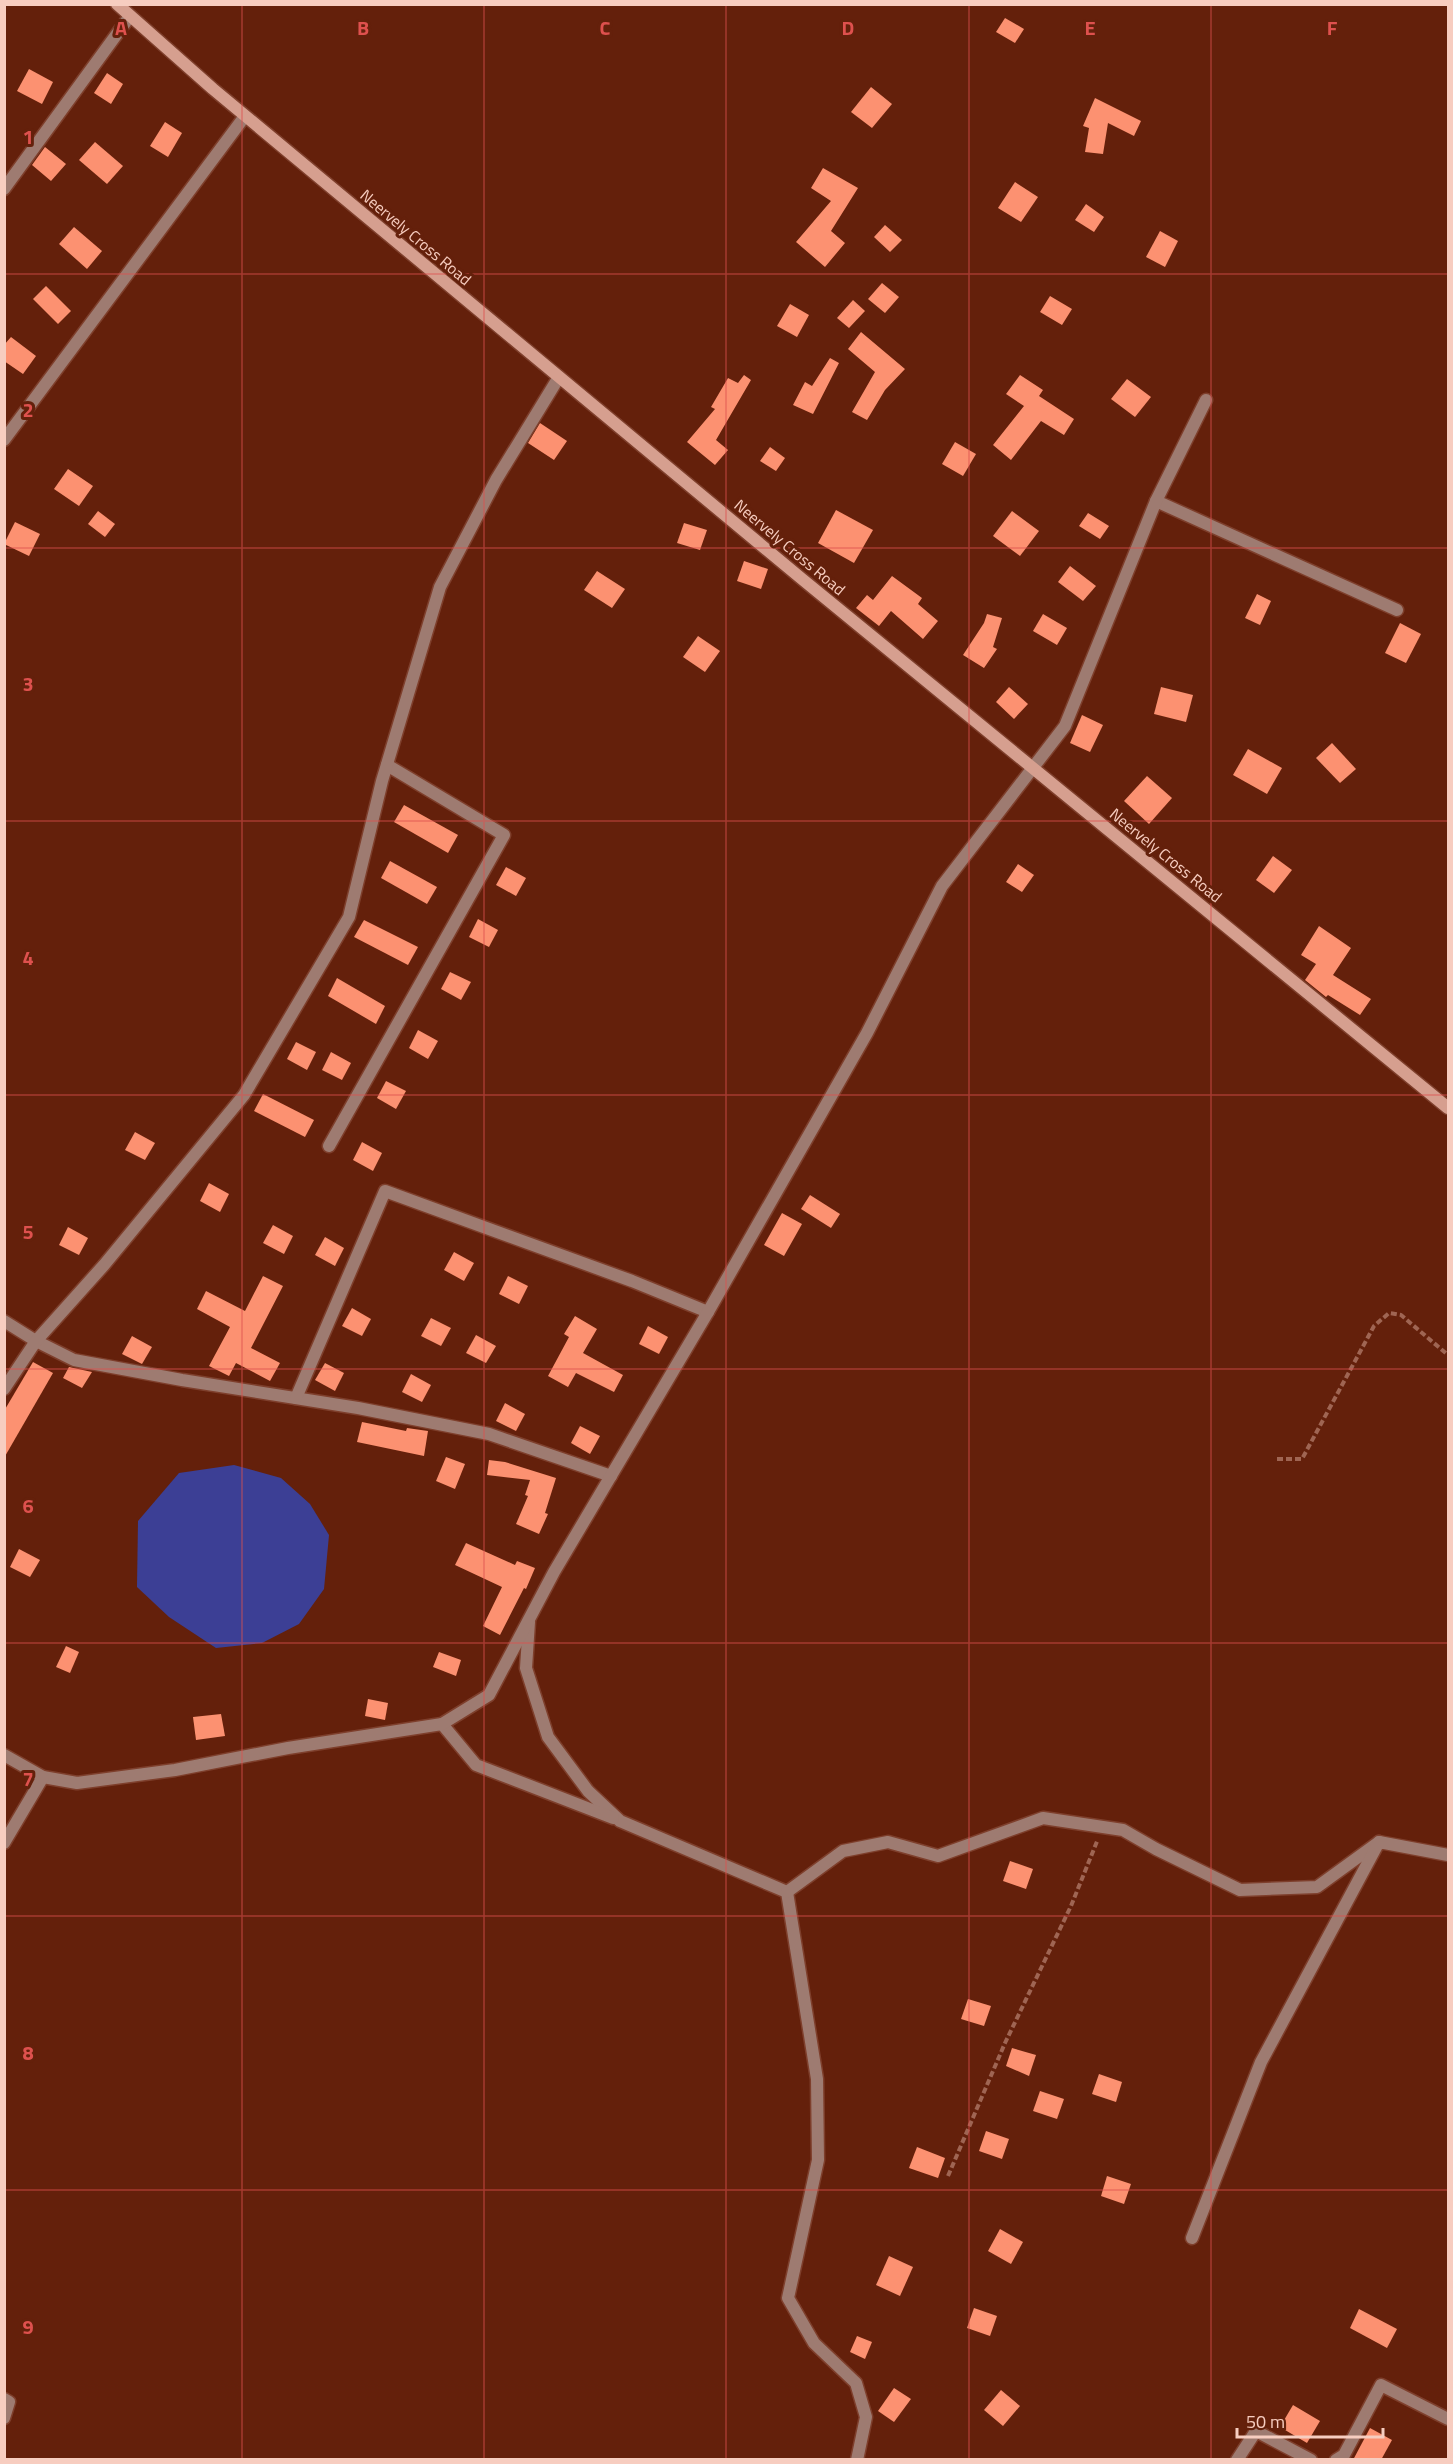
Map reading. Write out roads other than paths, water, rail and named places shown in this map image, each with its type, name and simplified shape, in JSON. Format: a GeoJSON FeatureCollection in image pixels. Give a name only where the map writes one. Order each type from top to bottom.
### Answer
{"type":"FeatureCollection","features":[{"type":"Feature","properties":{"kind":"street","name":"Neervely Cross Road"},"geometry":{"type":"LineString","coordinates":[[117,4],[244,116],[1034,769],[1449,1108]]}},
{"type":"Feature","properties":{"kind":"street"},"geometry":{"type":"LineString","coordinates":[[4,189],[130,16]]}},
{"type":"Feature","properties":{"kind":"street"},"geometry":{"type":"LineString","coordinates":[[4,440],[244,116]]}},
{"type":"Feature","properties":{"kind":"street"},"geometry":{"type":"LineString","coordinates":[[4,1389],[36,1341],[104,1264],[244,1095],[349,917],[387,765],[440,587],[496,480],[559,377]]}},
{"type":"Feature","properties":{"kind":"street"},"geometry":{"type":"LineString","coordinates":[[4,1755],[43,1777],[77,1783],[175,1770],[288,1748],[442,1724],[489,1695],[554,1572],[708,1312],[867,1033],[942,886],[1065,726],[1156,501],[1206,400]]}},
{"type":"Feature","properties":{"kind":"street"},"geometry":{"type":"LineString","coordinates":[[1156,501],[1397,610]]}},
{"type":"Feature","properties":{"kind":"street"},"geometry":{"type":"LineString","coordinates":[[329,1146],[504,835],[387,765]]}},
{"type":"Feature","properties":{"kind":"street"},"geometry":{"type":"LineString","coordinates":[[296,1398],[386,1191],[632,1281],[708,1312]]}},
{"type":"Feature","properties":{"kind":"street"},"geometry":{"type":"LineString","coordinates":[[4,1321],[36,1341],[74,1360],[489,1434],[611,1476]]}},
{"type":"Feature","properties":{"kind":"street"},"geometry":{"type":"LineString","coordinates":[[530,1618],[526,1668],[548,1737],[588,1791],[620,1821]]}},
{"type":"Feature","properties":{"kind":"street"},"geometry":{"type":"LineString","coordinates":[[442,1724],[476,1765],[620,1821],[787,1892]]}},
{"type":"Feature","properties":{"kind":"street"},"geometry":{"type":"LineString","coordinates":[[4,1843],[43,1777]]}},
{"type":"Feature","properties":{"kind":"street"},"geometry":{"type":"LineString","coordinates":[[787,1892],[843,1851],[888,1842],[938,1856],[1043,1818],[1123,1830],[1156,1849],[1240,1890],[1317,1887],[1379,1842],[1449,1855]]}},
{"type":"Feature","properties":{"kind":"street"},"geometry":{"type":"LineString","coordinates":[[1192,2238],[1261,2062],[1379,1842]]}},
{"type":"Feature","properties":{"kind":"street"},"geometry":{"type":"LineString","coordinates":[[787,1892],[817,2079],[819,2160],[788,2298],[814,2343],[856,2383],[866,2417],[857,2460]]}},
{"type":"Feature","properties":{"kind":"street"},"geometry":{"type":"LineString","coordinates":[[1336,2460],[1344,2455],[1381,2385],[1449,2419]]}},
{"type":"Feature","properties":{"kind":"street"},"geometry":{"type":"LineString","coordinates":[[4,2399],[9,2402],[4,2418]]}},
{"type":"Feature","properties":{"kind":"street"},"geometry":{"type":"LineString","coordinates":[[1237,2460],[1256,2431],[1311,2460]]}}]}
